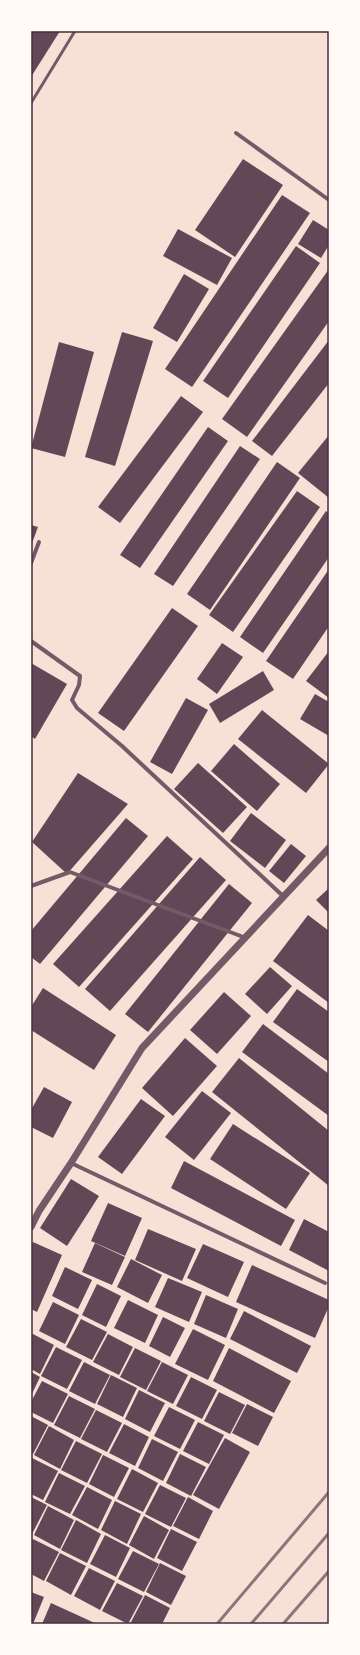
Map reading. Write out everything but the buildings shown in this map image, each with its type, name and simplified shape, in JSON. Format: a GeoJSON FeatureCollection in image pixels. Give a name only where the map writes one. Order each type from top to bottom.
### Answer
{"type":"FeatureCollection","features":[{"type":"Feature","properties":{"kind":"street"},"geometry":{"type":"LineString","coordinates":[[236,133],[329,200]]}},
{"type":"Feature","properties":{"kind":"street"},"geometry":{"type":"LineString","coordinates":[[31,563],[39,542]]}},
{"type":"Feature","properties":{"kind":"street"},"geometry":{"type":"LineString","coordinates":[[31,641],[80,676],[79,685],[72,700],[77,708],[122,746],[284,897]]}},
{"type":"Feature","properties":{"kind":"street"},"geometry":{"type":"LineString","coordinates":[[31,1227],[39,1211],[71,1163],[142,1048],[329,848]]}},
{"type":"Feature","properties":{"kind":"street"},"geometry":{"type":"LineString","coordinates":[[31,886],[70,872],[246,938]]}},
{"type":"Feature","properties":{"kind":"street"},"geometry":{"type":"LineString","coordinates":[[71,1163],[325,1283]]}},
{"type":"Feature","properties":{"kind":"lane"},"geometry":{"type":"LineString","coordinates":[[31,102],[75,31]]}},
{"type":"Feature","properties":{"kind":"railway"},"geometry":{"type":"LineString","coordinates":[[217,1624],[329,1492]]}},
{"type":"Feature","properties":{"kind":"railway"},"geometry":{"type":"LineString","coordinates":[[251,1624],[329,1533]]}},
{"type":"Feature","properties":{"kind":"railway"},"geometry":{"type":"LineString","coordinates":[[283,1624],[329,1571]]}}]}
